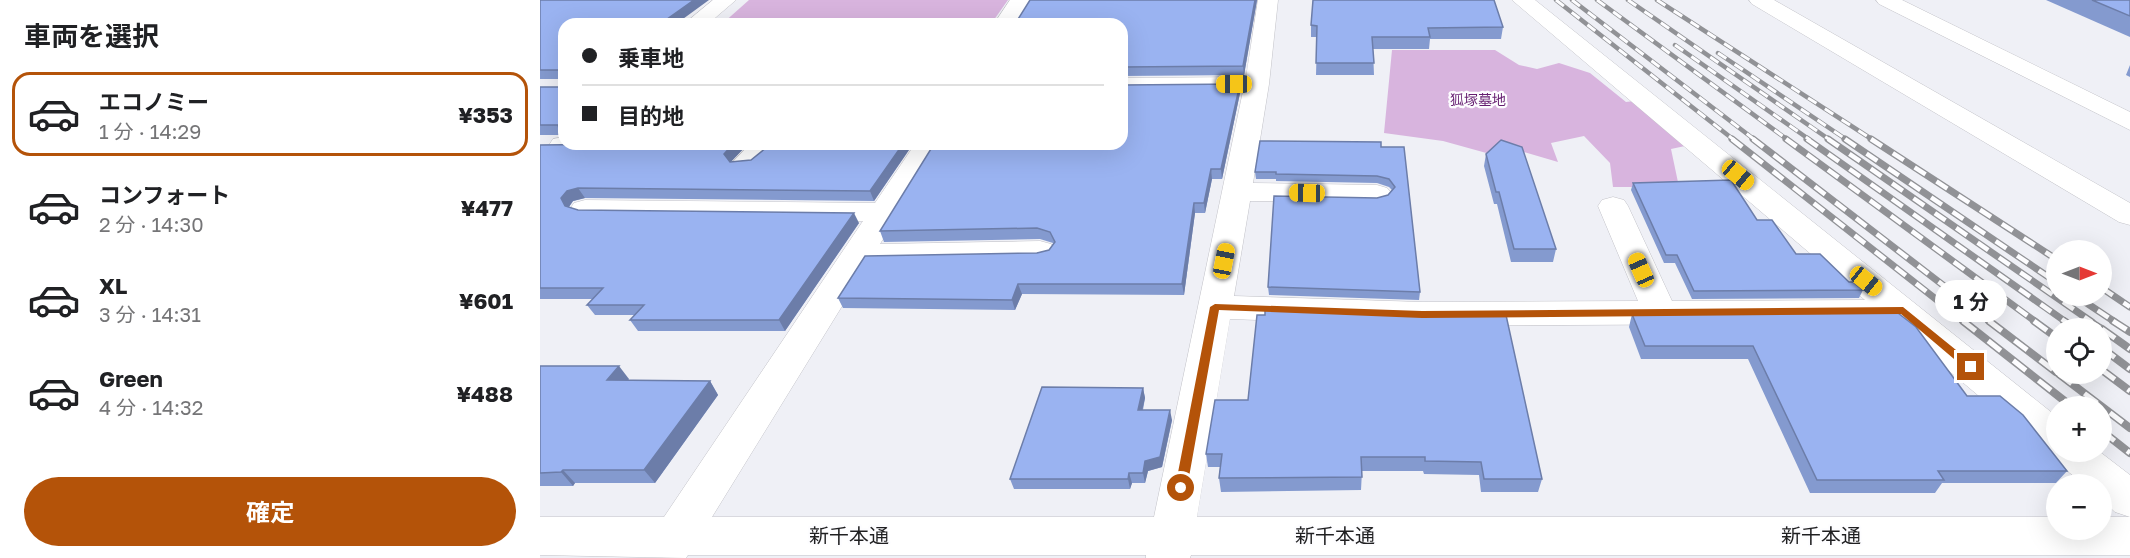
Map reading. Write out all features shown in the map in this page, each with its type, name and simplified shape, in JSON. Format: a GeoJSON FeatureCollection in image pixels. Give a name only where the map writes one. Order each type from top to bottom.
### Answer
{"type":"FeatureCollection","features":[{"type":"Feature","properties":{"kind":"street"},"geometry":{"type":"LineString","coordinates":[[703,18],[726,0]]}},
{"type":"Feature","properties":{"kind":"street"},"geometry":{"type":"LineString","coordinates":[[1009,18],[1020,0]]}},
{"type":"Feature","properties":{"kind":"street"},"geometry":{"type":"LineString","coordinates":[[1170,547],[1257,84],[1268,0]]}},
{"type":"Feature","properties":{"kind":"street"},"geometry":{"type":"LineString","coordinates":[[1522,0],[2046,430]]}},
{"type":"Feature","properties":{"kind":"street"},"geometry":{"type":"LineString","coordinates":[[1759,0],[2130,216]]}},
{"type":"Feature","properties":{"kind":"street"},"geometry":{"type":"LineString","coordinates":[[1886,0],[2130,122]]}},
{"type":"Feature","properties":{"kind":"street"},"geometry":{"type":"LineString","coordinates":[[1128,85],[1257,84]]}},
{"type":"Feature","properties":{"kind":"street"},"geometry":{"type":"LineString","coordinates":[[540,146],[558,132]]}},
{"type":"Feature","properties":{"kind":"street"},"geometry":{"type":"LineString","coordinates":[[540,146],[558,147]]}},
{"type":"Feature","properties":{"kind":"street"},"geometry":{"type":"LineString","coordinates":[[745,164],[759,150]]}},
{"type":"Feature","properties":{"kind":"street"},"geometry":{"type":"LineString","coordinates":[[669,547],[924,150]]}},
{"type":"Feature","properties":{"kind":"street"},"geometry":{"type":"LineString","coordinates":[[1237,192],[1377,194]]}},
{"type":"Feature","properties":{"kind":"street"},"geometry":{"type":"LineString","coordinates":[[1613,206],[1660,313]]}},
{"type":"Feature","properties":{"kind":"street"},"geometry":{"type":"LineString","coordinates":[[585,209],[884,212]]}},
{"type":"Feature","properties":{"kind":"street"},"geometry":{"type":"LineString","coordinates":[[858,254],[1040,251]]}},
{"type":"Feature","properties":{"kind":"street"},"geometry":{"type":"LineString","coordinates":[[1215,307],[1422,314],[1903,311]]}},
{"type":"Feature","properties":{"kind":"street"},"geometry":{"type":"LineString","coordinates":[[2084,462],[2130,499]]}},
{"type":"Feature","properties":{"kind":"street","name":"新千本通"},"geometry":{"type":"LineString","coordinates":[[540,536],[669,547],[1979,547],[2130,536]]}},
{"type":"Feature","properties":{"kind":"green space"},"geometry":{"type":"Polygon","coordinates":[[[749,0],[1008,0],[995,18],[729,18],[749,0]]]}},
{"type":"Feature","properties":{"kind":"green space","name":"狐塚墓地"},"geometry":{"type":"Polygon","coordinates":[[[1392,50],[1495,50],[1519,65],[1537,69],[1559,63],[1590,73],[1626,102],[1634,101],[1685,146],[1671,149],[1679,187],[1613,187],[1610,163],[1584,136],[1551,143],[1558,162],[1517,150],[1490,154],[1443,141],[1384,133],[1392,50]]]}},
{"type":"Feature","properties":{"kind":"building"},"geometry":{"type":"Polygon","coordinates":[[[540,0],[694,0],[668,18],[558,18],[558,70],[540,70],[540,0]]]}},
{"type":"Feature","properties":{"kind":"building"},"geometry":{"type":"Polygon","coordinates":[[[1030,0],[1255,0],[1243,66],[1128,67],[1128,18],[1019,18],[1030,0]]]}},
{"type":"Feature","properties":{"kind":"building"},"geometry":{"type":"Polygon","coordinates":[[[1313,0],[1494,0],[1503,27],[1428,28],[1430,37],[1372,37],[1374,63],[1316,63],[1317,26],[1311,25],[1313,0]]]}},
{"type":"Feature","properties":{"kind":"building"},"geometry":{"type":"Polygon","coordinates":[[[2092,0],[2130,0],[2130,16],[2092,0]]]}},
{"type":"Feature","properties":{"kind":"building"},"geometry":{"type":"Polygon","coordinates":[[[1240,84],[1221,169],[1211,169],[1204,203],[1194,203],[1182,284],[1018,284],[1012,300],[838,298],[865,256],[1037,253],[1049,250],[1055,242],[1050,232],[1037,228],[880,231],[930,150],[1128,150],[1128,85],[1240,84]]]}},
{"type":"Feature","properties":{"kind":"building"},"geometry":{"type":"Polygon","coordinates":[[[540,87],[558,87],[558,125],[540,125],[540,87]]]}},
{"type":"Feature","properties":{"kind":"building"},"geometry":{"type":"Polygon","coordinates":[[[1501,140],[1522,147],[1556,249],[1514,249],[1486,154],[1501,140]]]}},
{"type":"Feature","properties":{"kind":"building"},"geometry":{"type":"Polygon","coordinates":[[[1260,141],[1381,142],[1381,147],[1404,147],[1420,292],[1268,287],[1274,196],[1377,198],[1388,195],[1395,187],[1389,179],[1377,176],[1255,172],[1260,141]]]}},
{"type":"Feature","properties":{"kind":"building"},"geometry":{"type":"Polygon","coordinates":[[[540,145],[558,145],[558,150],[728,150],[724,154],[730,162],[751,160],[763,150],[899,150],[870,191],[578,188],[567,191],[561,198],[565,206],[578,210],[854,213],[779,320],[630,320],[644,305],[587,305],[603,288],[540,288],[540,145]]]}},
{"type":"Feature","properties":{"kind":"building"},"geometry":{"type":"Polygon","coordinates":[[[1731,180],[1757,220],[1772,220],[1796,254],[1820,254],[1849,282],[1853,282],[1863,290],[1694,291],[1677,255],[1666,255],[1633,183],[1731,180]]]}},
{"type":"Feature","properties":{"kind":"building"},"geometry":{"type":"Polygon","coordinates":[[[1265,309],[1423,315],[1506,315],[1542,479],[1484,479],[1481,462],[1425,461],[1425,457],[1361,457],[1362,477],[1219,478],[1222,454],[1206,454],[1215,400],[1248,400],[1257,315],[1265,315],[1265,309]]]}},
{"type":"Feature","properties":{"kind":"building"},"geometry":{"type":"Polygon","coordinates":[[[1898,313],[1916,327],[1967,396],[2000,396],[2023,415],[2046,444],[2046,462],[2060,462],[2067,471],[1938,471],[1944,480],[1817,480],[1753,346],[1645,346],[1632,314],[1898,313]]]}},
{"type":"Feature","properties":{"kind":"building"},"geometry":{"type":"Polygon","coordinates":[[[540,366],[619,366],[607,380],[710,381],[644,470],[563,470],[540,473],[540,366]]]}},
{"type":"Feature","properties":{"kind":"building"},"geometry":{"type":"Polygon","coordinates":[[[1042,387],[1143,388],[1138,410],[1170,410],[1160,457],[1145,461],[1143,473],[1129,473],[1128,479],[1010,479],[1042,387]]]}},
{"type":"Feature","properties":{"kind":"railway"},"geometry":{"type":"LineString","coordinates":[[1556,0],[1734,140]]}},
{"type":"Feature","properties":{"kind":"railway"},"geometry":{"type":"LineString","coordinates":[[1572,0],[1755,140]]}},
{"type":"Feature","properties":{"kind":"railway"},"geometry":{"type":"LineString","coordinates":[[1597,0],[1788,140]]}},
{"type":"Feature","properties":{"kind":"railway"},"geometry":{"type":"LineString","coordinates":[[1628,0],[1830,140]]}},
{"type":"Feature","properties":{"kind":"railway"},"geometry":{"type":"LineString","coordinates":[[1657,0],[1873,140]]}},
{"type":"Feature","properties":{"kind":"railway"},"geometry":{"type":"LineString","coordinates":[[1675,45],[1810,140]]}},
{"type":"Feature","properties":{"kind":"railway"},"geometry":{"type":"LineString","coordinates":[[1718,53],[1847,140]]}},
{"type":"Feature","properties":{"kind":"railway"},"geometry":{"type":"LineString","coordinates":[[1732,139],[1965,322]]}},
{"type":"Feature","properties":{"kind":"railway"},"geometry":{"type":"LineString","coordinates":[[1753,139],[1991,322]]}},
{"type":"Feature","properties":{"kind":"railway"},"geometry":{"type":"LineString","coordinates":[[1786,139],[2036,322]]}},
{"type":"Feature","properties":{"kind":"railway"},"geometry":{"type":"LineString","coordinates":[[1807,139],[2060,318]]}},
{"type":"Feature","properties":{"kind":"railway"},"geometry":{"type":"LineString","coordinates":[[1828,139],[2086,318]]}},
{"type":"Feature","properties":{"kind":"railway"},"geometry":{"type":"LineString","coordinates":[[1845,139],[2046,275]]}},
{"type":"Feature","properties":{"kind":"railway"},"geometry":{"type":"LineString","coordinates":[[1871,139],[2046,253]]}},
{"type":"Feature","properties":{"kind":"railway"},"geometry":{"type":"LineString","coordinates":[[2112,295],[2130,307]]}},
{"type":"Feature","properties":{"kind":"railway"},"geometry":{"type":"LineString","coordinates":[[2091,306],[2115,322]]}},
{"type":"Feature","properties":{"kind":"railway"},"geometry":{"type":"LineString","coordinates":[[1963,321],[2058,396]]}},
{"type":"Feature","properties":{"kind":"railway"},"geometry":{"type":"LineString","coordinates":[[1989,321],[2046,364]]}},
{"type":"Feature","properties":{"kind":"railway"},"geometry":{"type":"LineString","coordinates":[[2034,321],[2046,330]]}},
{"type":"Feature","properties":{"kind":"railway"},"geometry":{"type":"LineString","coordinates":[[2113,321],[2130,332]]}},
{"type":"Feature","properties":{"kind":"railway"},"geometry":{"type":"LineString","coordinates":[[2112,336],[2130,349]]}},
{"type":"Feature","properties":{"kind":"railway"},"geometry":{"type":"LineString","coordinates":[[2112,356],[2130,369]]}},
{"type":"Feature","properties":{"kind":"railway"},"geometry":{"type":"LineString","coordinates":[[2112,378],[2130,391]]}},
{"type":"Feature","properties":{"kind":"railway"},"geometry":{"type":"LineString","coordinates":[[2072,384],[2130,428]]}},
{"type":"Feature","properties":{"kind":"railway"},"geometry":{"type":"LineString","coordinates":[[2112,439],[2130,453]]}},
{"type":"Feature","properties":{"kind":"route"},"geometry":{"type":"LineString","coordinates":[[1181,488],[1215,307],[1422,314],[1903,311],[1971,367]]}}]}
